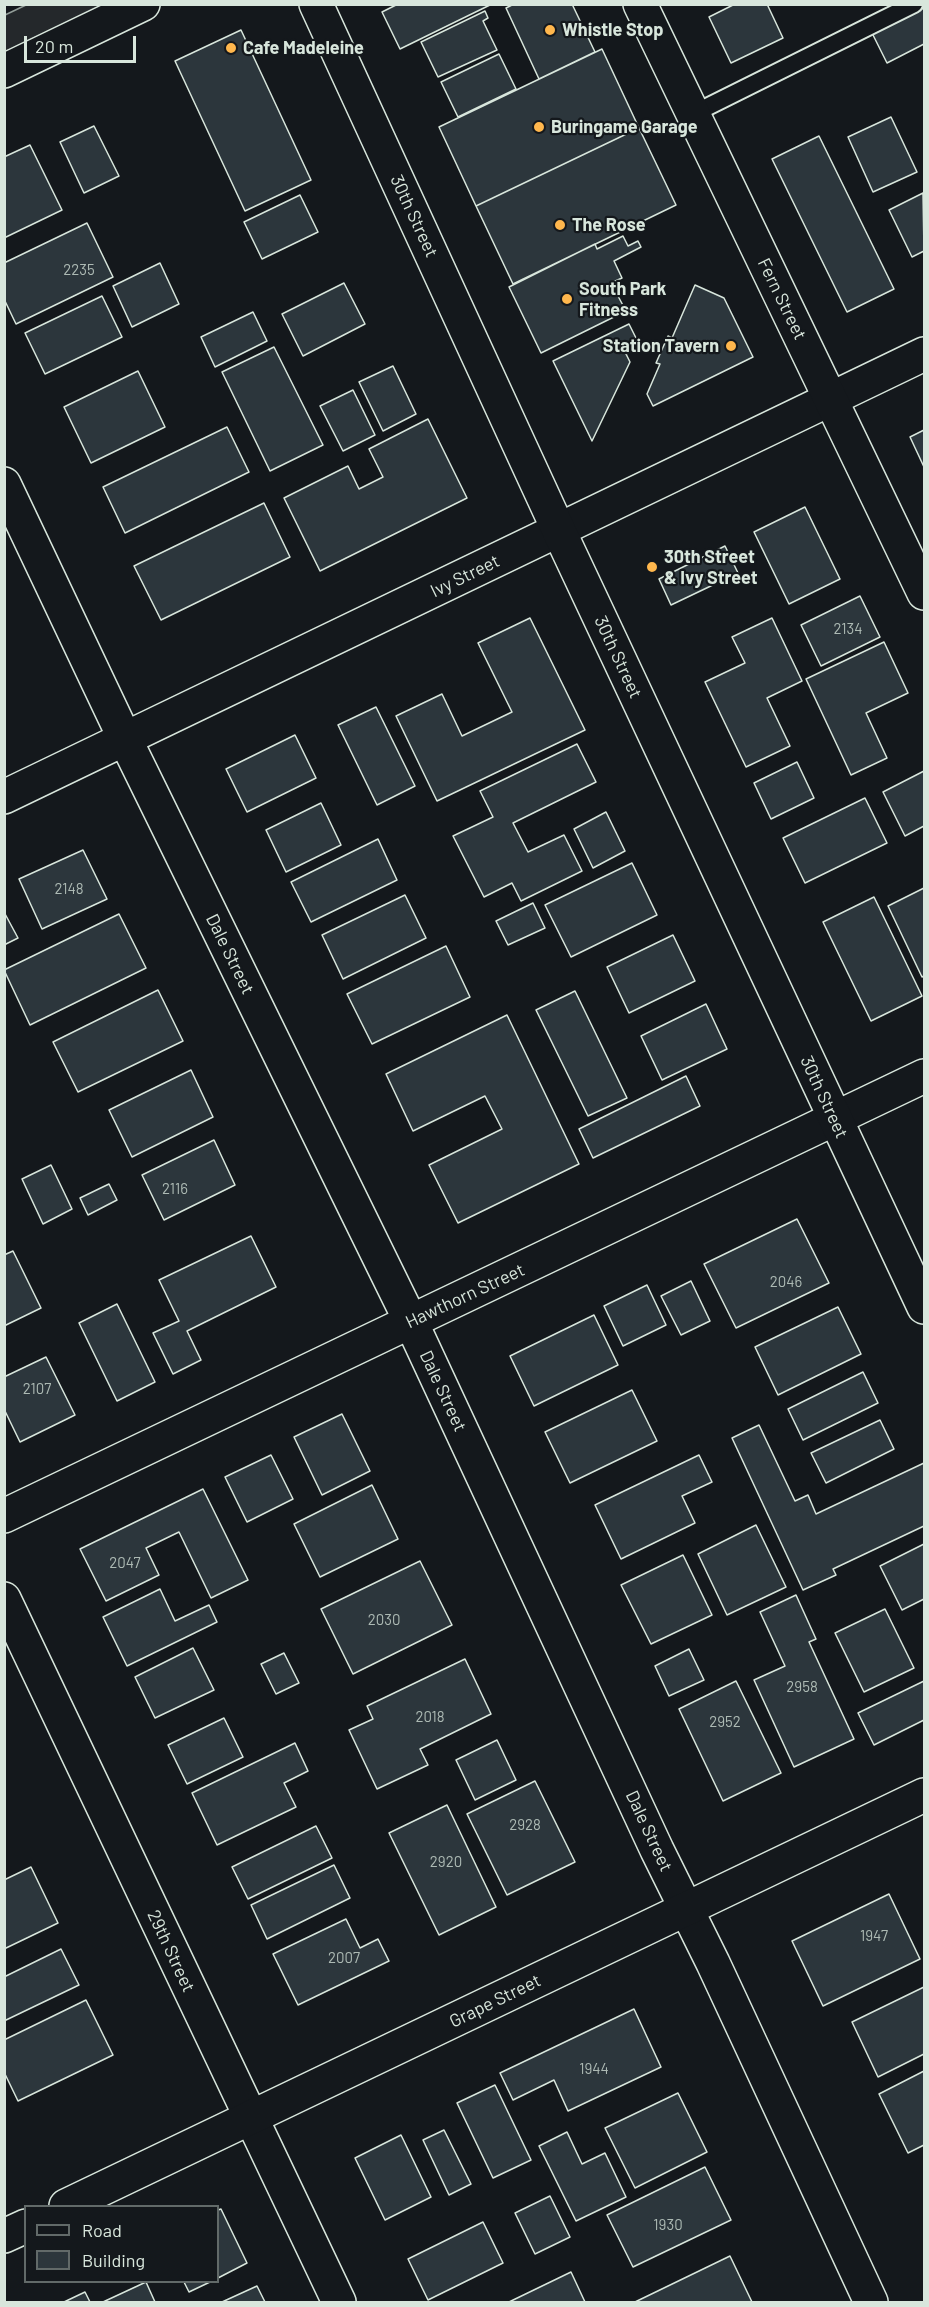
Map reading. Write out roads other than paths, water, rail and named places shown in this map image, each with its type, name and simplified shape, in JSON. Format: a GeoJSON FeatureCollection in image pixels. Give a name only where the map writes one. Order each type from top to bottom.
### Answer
{"type":"FeatureCollection","features":[{"type":"Feature","properties":{"kind":"street"},"geometry":{"type":"LineString","coordinates":[[4,71],[143,4]]}},
{"type":"Feature","properties":{"kind":"street","name":"30th Street"},"geometry":{"type":"LineString","coordinates":[[316,4],[924,1307]]}},
{"type":"Feature","properties":{"kind":"street","name":"Fern Street"},"geometry":{"type":"LineString","coordinates":[[640,4],[924,593]]}},
{"type":"Feature","properties":{"kind":"street","name":"Ivy Street"},"geometry":{"type":"LineString","coordinates":[[4,797],[924,354]]}},
{"type":"Feature","properties":{"kind":"street","name":"Dale Street"},"geometry":{"type":"LineString","coordinates":[[4,484],[125,739],[411,1322],[871,2302]]}},
{"type":"Feature","properties":{"kind":"street","name":"Hawthorn Street"},"geometry":{"type":"LineString","coordinates":[[4,1516],[924,1076]]}},
{"type":"Feature","properties":{"kind":"street","name":"29th Street"},"geometry":{"type":"LineString","coordinates":[[4,1599],[339,2302]]}},
{"type":"Feature","properties":{"kind":"street","name":"Grape Street"},"geometry":{"type":"LineString","coordinates":[[68,2205],[924,1795]]}},
{"type":"Feature","properties":{"kind":"street"},"geometry":{"type":"LineString","coordinates":[[4,2236],[24,2227]]}},
{"type":"Feature","properties":{"kind":"lane"},"geometry":{"type":"LineString","coordinates":[[693,114],[914,4]]}},
{"type":"Feature","properties":{"kind":"place","name":"Whistle Stop"},"geometry":{"type":"Point","coordinates":[550,30]}},
{"type":"Feature","properties":{"kind":"place","name":"Cafe Madeleine"},"geometry":{"type":"Point","coordinates":[231,48]}},
{"type":"Feature","properties":{"kind":"place","name":"Buringame Garage"},"geometry":{"type":"Point","coordinates":[539,127]}},
{"type":"Feature","properties":{"kind":"place","name":"The Rose"},"geometry":{"type":"Point","coordinates":[560,225]}},
{"type":"Feature","properties":{"kind":"place","name":"South Park Fitness"},"geometry":{"type":"Point","coordinates":[567,299]}},
{"type":"Feature","properties":{"kind":"place","name":"Station Tavern"},"geometry":{"type":"Point","coordinates":[731,346]}},
{"type":"Feature","properties":{"kind":"place","name":"30th Street & Ivy Street"},"geometry":{"type":"Point","coordinates":[652,567]}}]}
